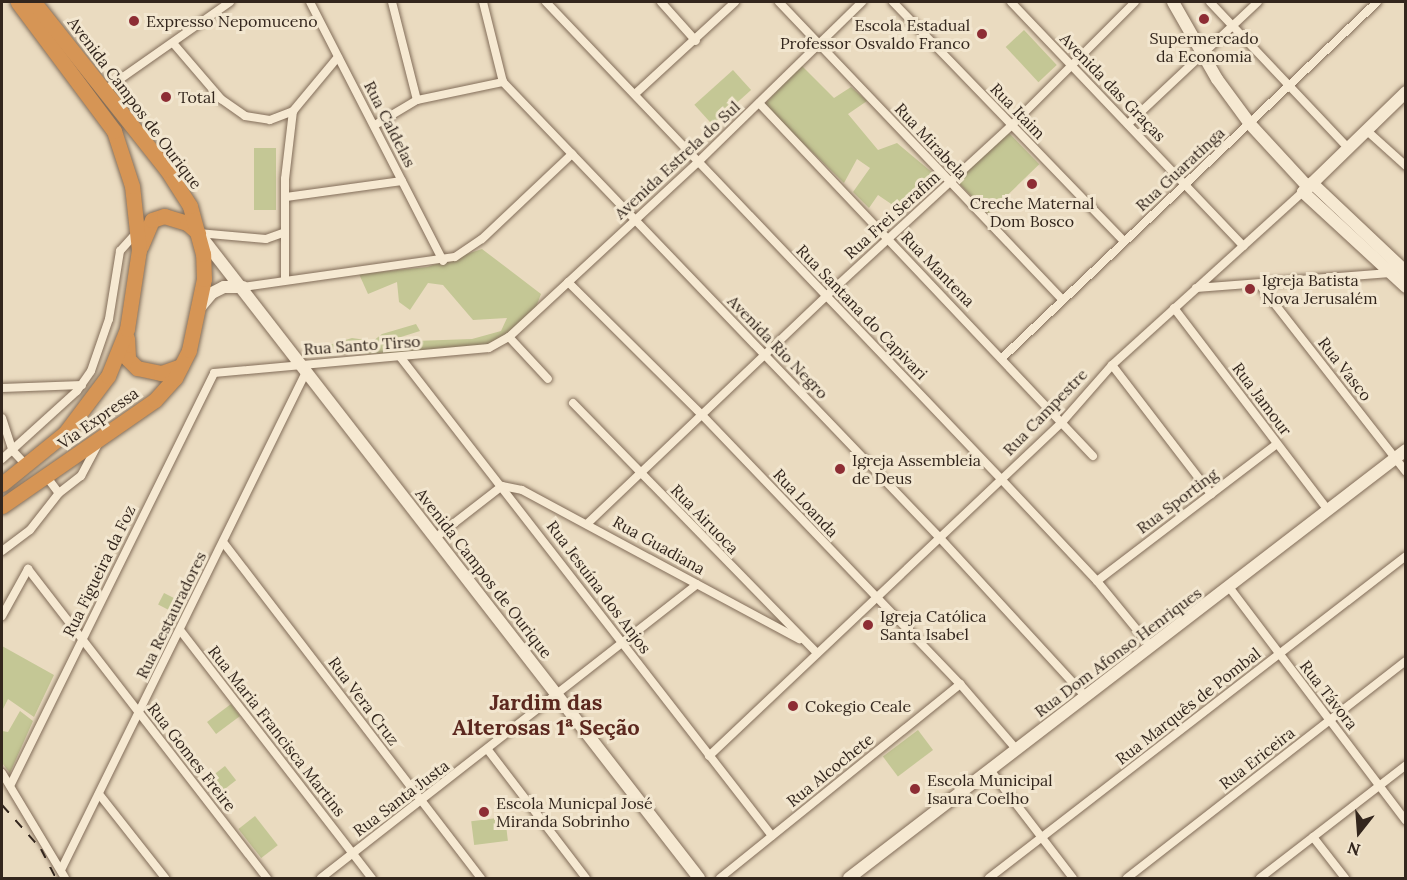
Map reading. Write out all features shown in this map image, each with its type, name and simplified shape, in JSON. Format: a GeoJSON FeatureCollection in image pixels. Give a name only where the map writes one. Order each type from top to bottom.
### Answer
{"type":"FeatureCollection","features":[{"type":"Feature","properties":{"kind":"highway","name":"Avenida Campos de Ourique"},"geometry":{"type":"LineString","coordinates":[[18,2],[114,131],[132,186],[139,250]]}},
{"type":"Feature","properties":{"kind":"highway","name":"Avenida Campos de Ourique"},"geometry":{"type":"LineString","coordinates":[[34,2],[167,170],[190,206],[198,233]]}},
{"type":"Feature","properties":{"kind":"highway"},"geometry":{"type":"LineString","coordinates":[[139,250],[152,220],[164,216],[173,216],[198,233]]}},
{"type":"Feature","properties":{"kind":"highway","name":"Via Expressa"},"geometry":{"type":"LineString","coordinates":[[2,506],[99,442],[155,400],[181,366],[201,306],[203,254],[198,233]]}},
{"type":"Feature","properties":{"kind":"highway","name":"Via Expressa"},"geometry":{"type":"LineString","coordinates":[[2,484],[28,466],[65,433],[97,394],[128,329],[139,250]]}},
{"type":"Feature","properties":{"kind":"highway"},"geometry":{"type":"LineString","coordinates":[[128,329],[128,359],[137,368],[161,374],[181,366]]}},
{"type":"Feature","properties":{"kind":"street"},"geometry":{"type":"LineString","coordinates":[[103,91],[230,2]]}},
{"type":"Feature","properties":{"kind":"street","name":"Rua Caldelas"},"geometry":{"type":"LineString","coordinates":[[310,2],[443,261]]}},
{"type":"Feature","properties":{"kind":"street"},"geometry":{"type":"LineString","coordinates":[[392,2],[417,100]]}},
{"type":"Feature","properties":{"kind":"street","name":"Avenida Rio Negro"},"geometry":{"type":"LineString","coordinates":[[483,2],[503,82],[939,537],[1086,697]]}},
{"type":"Feature","properties":{"kind":"street","name":"Rua Santana do Capivari"},"geometry":{"type":"LineString","coordinates":[[546,2],[635,94],[697,163],[1001,479],[1096,581],[1151,647]]}},
{"type":"Feature","properties":{"kind":"street"},"geometry":{"type":"LineString","coordinates":[[661,2],[696,41]]}},
{"type":"Feature","properties":{"kind":"street"},"geometry":{"type":"LineString","coordinates":[[635,94],[696,41],[735,2]]}},
{"type":"Feature","properties":{"kind":"street","name":"Rua Mirabela"},"geometry":{"type":"LineString","coordinates":[[779,2],[1062,299]]}},
{"type":"Feature","properties":{"kind":"street","name":"Avenida Estrela do Sul"},"geometry":{"type":"LineString","coordinates":[[509,337],[697,163],[818,41],[862,2]]}},
{"type":"Feature","properties":{"kind":"street","name":"Rua Itaim"},"geometry":{"type":"LineString","coordinates":[[893,2],[1124,240]]}},
{"type":"Feature","properties":{"kind":"street","name":"Avenida das Graças"},"geometry":{"type":"LineString","coordinates":[[1011,2],[1243,246]]}},
{"type":"Feature","properties":{"kind":"street","name":"Rua Frei Serafim"},"geometry":{"type":"LineString","coordinates":[[588,523],[764,354],[1011,126],[1135,2]]}},
{"type":"Feature","properties":{"kind":"street"},"geometry":{"type":"LineString","coordinates":[[1173,2],[1201,54],[1250,124],[1388,272],[1406,287]]}},
{"type":"Feature","properties":{"kind":"street"},"geometry":{"type":"LineString","coordinates":[[1210,2],[1348,148]]}},
{"type":"Feature","properties":{"kind":"street"},"geometry":{"type":"LineString","coordinates":[[1128,124],[1258,2]]}},
{"type":"Feature","properties":{"kind":"street","name":"Rua Guaratinga"},"geometry":{"type":"LineString","coordinates":[[1002,358],[1377,2]]}},
{"type":"Feature","properties":{"kind":"street"},"geometry":{"type":"LineString","coordinates":[[173,43],[221,99],[245,116],[270,120],[292,111],[338,57]]}},
{"type":"Feature","properties":{"kind":"street"},"geometry":{"type":"LineString","coordinates":[[375,125],[417,100],[503,82]]}},
{"type":"Feature","properties":{"kind":"street","name":"Rua Campestre"},"geometry":{"type":"LineString","coordinates":[[709,756],[1063,421],[1112,365],[1308,187],[1406,92]]}},
{"type":"Feature","properties":{"kind":"street","name":"Rua Mantena"},"geometry":{"type":"LineString","coordinates":[[759,103],[1063,421],[1093,456]]}},
{"type":"Feature","properties":{"kind":"street"},"geometry":{"type":"LineString","coordinates":[[285,279],[286,197],[292,111]]}},
{"type":"Feature","properties":{"kind":"street"},"geometry":{"type":"LineString","coordinates":[[1366,130],[1406,166]]}},
{"type":"Feature","properties":{"kind":"street"},"geometry":{"type":"LineString","coordinates":[[201,306],[212,292],[224,287],[243,288],[285,279],[443,261],[482,239],[572,154]]}},
{"type":"Feature","properties":{"kind":"street"},"geometry":{"type":"LineString","coordinates":[[286,197],[402,181]]}},
{"type":"Feature","properties":{"kind":"street"},"geometry":{"type":"LineString","coordinates":[[1308,187],[1406,272]]}},
{"type":"Feature","properties":{"kind":"street"},"geometry":{"type":"LineString","coordinates":[[2,459],[82,385],[110,319],[120,251],[137,231]]}},
{"type":"Feature","properties":{"kind":"street"},"geometry":{"type":"LineString","coordinates":[[198,233],[266,239],[285,232]]}},
{"type":"Feature","properties":{"kind":"street","name":"Avenida Campos de Ourique"},"geometry":{"type":"LineString","coordinates":[[198,233],[243,288],[699,879]]}},
{"type":"Feature","properties":{"kind":"street"},"geometry":{"type":"LineString","coordinates":[[1196,288],[1260,285],[1406,272]]}},
{"type":"Feature","properties":{"kind":"street","name":"Rua Loanda"},"geometry":{"type":"LineString","coordinates":[[568,282],[702,415],[960,684],[1017,750]]}},
{"type":"Feature","properties":{"kind":"street","name":"Rua Vasco"},"geometry":{"type":"LineString","coordinates":[[1260,285],[1406,472]]}},
{"type":"Feature","properties":{"kind":"street","name":"Rua Jamour"},"geometry":{"type":"LineString","coordinates":[[1174,308],[1326,508]]}},
{"type":"Feature","properties":{"kind":"street"},"geometry":{"type":"LineString","coordinates":[[509,337],[548,379]]}},
{"type":"Feature","properties":{"kind":"street","name":"Rua Santo Tirso"},"geometry":{"type":"LineString","coordinates":[[214,373],[303,368],[489,348],[509,337]]}},
{"type":"Feature","properties":{"kind":"street","name":"Rua Jesuína dos Anjos"},"geometry":{"type":"LineString","coordinates":[[401,358],[772,836]]}},
{"type":"Feature","properties":{"kind":"street"},"geometry":{"type":"LineString","coordinates":[[1112,365],[1210,494]]}},
{"type":"Feature","properties":{"kind":"street","name":"Rua Restauradores"},"geometry":{"type":"LineString","coordinates":[[61,870],[223,542],[303,368]]}},
{"type":"Feature","properties":{"kind":"street","name":"Rua Figueira da Foz"},"geometry":{"type":"LineString","coordinates":[[11,783],[214,373]]}},
{"type":"Feature","properties":{"kind":"street"},"geometry":{"type":"LineString","coordinates":[[2,388],[82,385]]}},
{"type":"Feature","properties":{"kind":"street","name":"Rua Airuoca"},"geometry":{"type":"LineString","coordinates":[[573,403],[799,639],[818,654]]}},
{"type":"Feature","properties":{"kind":"street"},"geometry":{"type":"LineString","coordinates":[[2,418],[13,451],[28,466]]}},
{"type":"Feature","properties":{"kind":"street"},"geometry":{"type":"LineString","coordinates":[[2,551],[30,530],[59,492],[81,476],[99,442]]}},
{"type":"Feature","properties":{"kind":"street","name":"Rua Sporting"},"geometry":{"type":"LineString","coordinates":[[1096,581],[1277,444]]}},
{"type":"Feature","properties":{"kind":"street","name":"Rua Dom Afonso Henriques"},"geometry":{"type":"LineString","coordinates":[[849,879],[1229,587],[1326,508],[1406,450]]}},
{"type":"Feature","properties":{"kind":"street"},"geometry":{"type":"LineString","coordinates":[[46,476],[59,492]]}},
{"type":"Feature","properties":{"kind":"street"},"geometry":{"type":"LineString","coordinates":[[435,538],[502,486]]}},
{"type":"Feature","properties":{"kind":"street","name":"Rua Guadiana"},"geometry":{"type":"LineString","coordinates":[[502,486],[522,490],[588,523],[799,639]]}},
{"type":"Feature","properties":{"kind":"street","name":"Rua Vera Cruz"},"geometry":{"type":"LineString","coordinates":[[223,542],[481,879]]}},
{"type":"Feature","properties":{"kind":"street","name":"Rua Marquês de Pombal"},"geometry":{"type":"LineString","coordinates":[[989,879],[1406,556]]}},
{"type":"Feature","properties":{"kind":"street","name":"Rua Gomes Freire"},"geometry":{"type":"LineString","coordinates":[[2,616],[28,569],[267,879]]}},
{"type":"Feature","properties":{"kind":"street","name":"Rua Santa Justa"},"geometry":{"type":"LineString","coordinates":[[321,879],[624,644],[697,584]]}},
{"type":"Feature","properties":{"kind":"street","name":"Rua Távora"},"geometry":{"type":"LineString","coordinates":[[1229,587],[1406,822]]}},
{"type":"Feature","properties":{"kind":"street","name":"Rua Maria Francisca Martins"},"geometry":{"type":"LineString","coordinates":[[180,630],[372,879]]}},
{"type":"Feature","properties":{"kind":"street","name":"Rua Ericeira"},"geometry":{"type":"LineString","coordinates":[[1127,879],[1406,661]]}},
{"type":"Feature","properties":{"kind":"street","name":"Rua Alcochete"},"geometry":{"type":"LineString","coordinates":[[720,879],[960,684]]}},
{"type":"Feature","properties":{"kind":"street"},"geometry":{"type":"LineString","coordinates":[[488,750],[586,879]]}},
{"type":"Feature","properties":{"kind":"street"},"geometry":{"type":"LineString","coordinates":[[1260,879],[1406,765]]}},
{"type":"Feature","properties":{"kind":"street"},"geometry":{"type":"LineString","coordinates":[[990,770],[1073,879]]}},
{"type":"Feature","properties":{"kind":"street"},"geometry":{"type":"LineString","coordinates":[[2,773],[11,783],[65,879]]}},
{"type":"Feature","properties":{"kind":"street"},"geometry":{"type":"LineString","coordinates":[[99,794],[165,879]]}},
{"type":"Feature","properties":{"kind":"street"},"geometry":{"type":"LineString","coordinates":[[1313,837],[1345,879]]}},
{"type":"Feature","properties":{"kind":"green space"},"geometry":{"type":"Polygon","coordinates":[[[1024,30],[1057,65],[1038,82],[1006,47],[1024,30]]]}},
{"type":"Feature","properties":{"kind":"green space"},"geometry":{"type":"Polygon","coordinates":[[[801,65],[834,98],[851,87],[867,101],[848,114],[878,150],[897,143],[940,179],[915,204],[903,212],[878,195],[869,208],[853,192],[870,168],[857,159],[844,183],[764,105],[801,65]]]}},
{"type":"Feature","properties":{"kind":"green space"},"geometry":{"type":"Polygon","coordinates":[[[733,70],[751,90],[712,125],[694,105],[733,70]]]}},
{"type":"Feature","properties":{"kind":"green space"},"geometry":{"type":"Polygon","coordinates":[[[1008,132],[1039,164],[988,214],[957,181],[1008,132]]]}},
{"type":"Feature","properties":{"kind":"green space"},"geometry":{"type":"Polygon","coordinates":[[[254,148],[276,148],[276,210],[254,210],[254,148]]]}},
{"type":"Feature","properties":{"kind":"green space"},"geometry":{"type":"Polygon","coordinates":[[[482,249],[541,294],[536,307],[512,330],[487,345],[403,353],[301,355],[308,343],[329,345],[352,338],[373,341],[382,334],[416,324],[420,331],[385,342],[472,339],[501,331],[507,318],[473,320],[443,285],[428,283],[410,310],[399,302],[397,282],[368,294],[359,274],[427,267],[482,249]]]}},
{"type":"Feature","properties":{"kind":"green space"},"geometry":{"type":"Polygon","coordinates":[[[164,593],[186,604],[180,616],[158,605],[164,593]]]}},
{"type":"Feature","properties":{"kind":"green space"},"geometry":{"type":"Polygon","coordinates":[[[2,646],[54,675],[34,717],[8,699],[2,711],[2,646]]]}},
{"type":"Feature","properties":{"kind":"green space"},"geometry":{"type":"Polygon","coordinates":[[[231,704],[240,716],[216,734],[207,722],[231,704]]]}},
{"type":"Feature","properties":{"kind":"green space"},"geometry":{"type":"Polygon","coordinates":[[[20,711],[33,721],[10,773],[2,763],[2,731],[8,732],[20,711]]]}},
{"type":"Feature","properties":{"kind":"green space"},"geometry":{"type":"Polygon","coordinates":[[[918,730],[933,750],[898,776],[883,756],[918,730]]]}},
{"type":"Feature","properties":{"kind":"green space"},"geometry":{"type":"Polygon","coordinates":[[[225,766],[236,780],[215,797],[204,783],[225,766]]]}},
{"type":"Feature","properties":{"kind":"green space"},"geometry":{"type":"Polygon","coordinates":[[[255,816],[278,845],[261,858],[238,829],[255,816]]]}},
{"type":"Feature","properties":{"kind":"green space"},"geometry":{"type":"Polygon","coordinates":[[[505,817],[508,841],[474,845],[471,821],[505,817]]]}},
{"type":"Feature","properties":{"kind":"railway"},"geometry":{"type":"LineString","coordinates":[[2,805],[41,849],[56,878]]}},
{"type":"Feature","properties":{"kind":"place","name":"Supermercado da Economia"},"geometry":{"type":"Point","coordinates":[1204,19]}},
{"type":"Feature","properties":{"kind":"place","name":"Expresso Nepomuceno"},"geometry":{"type":"Point","coordinates":[134,21]}},
{"type":"Feature","properties":{"kind":"place","name":"Escola Estadual Professor Osvaldo Franco"},"geometry":{"type":"Point","coordinates":[982,34]}},
{"type":"Feature","properties":{"kind":"place","name":"Total"},"geometry":{"type":"Point","coordinates":[166,97]}},
{"type":"Feature","properties":{"kind":"place","name":"Creche Maternal Dom Bosco"},"geometry":{"type":"Point","coordinates":[1032,184]}},
{"type":"Feature","properties":{"kind":"place","name":"Igreja Batista Nova Jerusalém"},"geometry":{"type":"Point","coordinates":[1250,289]}},
{"type":"Feature","properties":{"kind":"place","name":"Igreja Assembleia de Deus"},"geometry":{"type":"Point","coordinates":[840,469]}},
{"type":"Feature","properties":{"kind":"place","name":"Igreja Católica Santa Isabel"},"geometry":{"type":"Point","coordinates":[868,625]}},
{"type":"Feature","properties":{"kind":"place","name":"Cokegio Ceale"},"geometry":{"type":"Point","coordinates":[793,706]}},
{"type":"Feature","properties":{"kind":"place","name":"Escola Municipal Isaura Coelho"},"geometry":{"type":"Point","coordinates":[915,789]}},
{"type":"Feature","properties":{"kind":"place","name":"Escola Municpal José Miranda Sobrinho"},"geometry":{"type":"Point","coordinates":[484,812]}},
{"type":"Feature","properties":{"kind":"district","name":"Jardim das Alterosas 1ª Seção"},"geometry":{"type":"Point","coordinates":[546,714]}}]}
